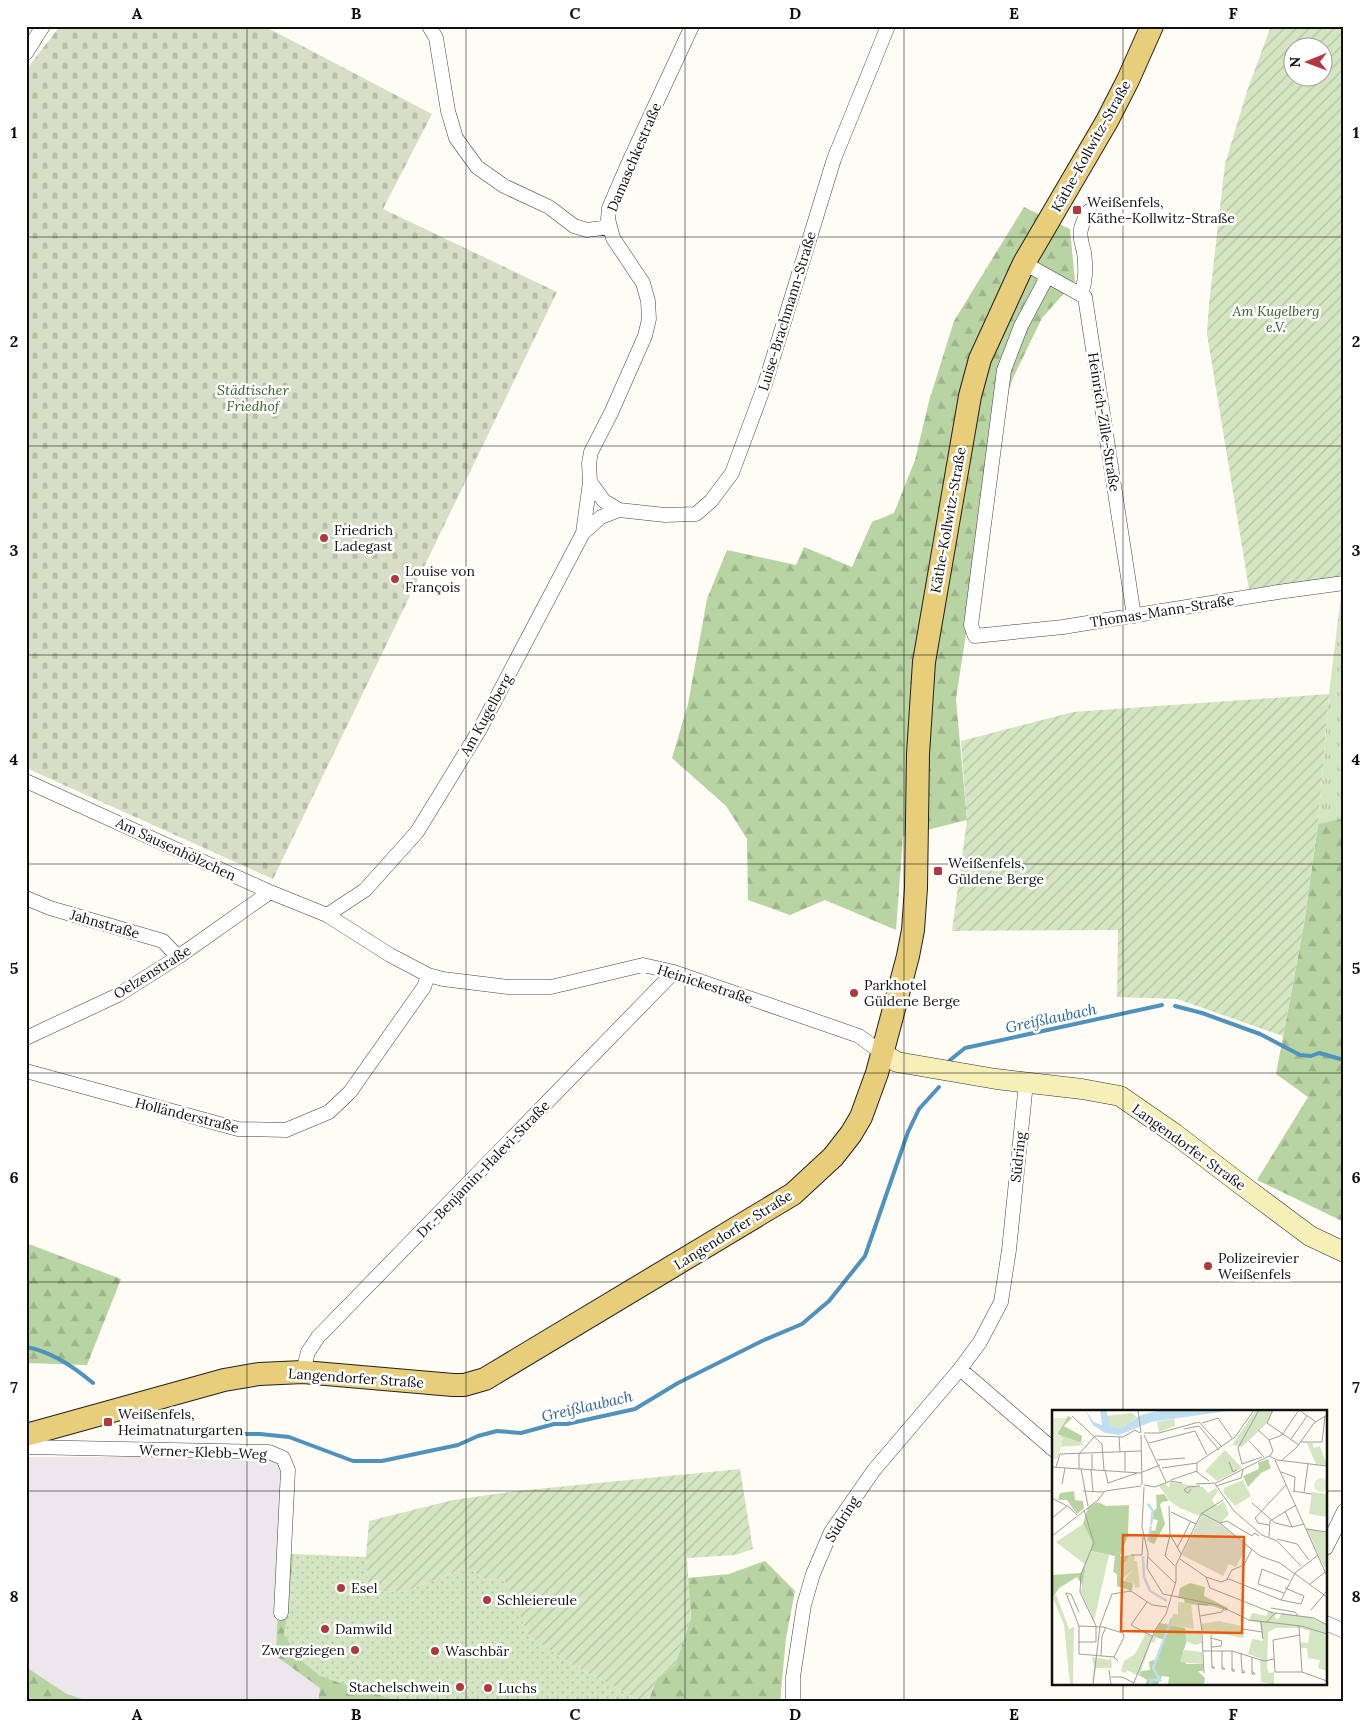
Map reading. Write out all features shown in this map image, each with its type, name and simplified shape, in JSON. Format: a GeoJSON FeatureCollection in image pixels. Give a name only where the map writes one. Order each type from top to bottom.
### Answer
{"type":"FeatureCollection","features":[{"type":"Feature","properties":{"kind":"main road","name":"Käthe-Kollwitz-Straße"},"geometry":{"type":"LineString","coordinates":[[882,1053],[896,1006],[912,935],[916,888],[918,754],[924,662],[970,396],[980,359],[1024,263],[1107,121],[1152,26]]}},
{"type":"Feature","properties":{"kind":"main road","name":"Langendorfer Straße"},"geometry":{"type":"LineString","coordinates":[[26,1436],[224,1380],[260,1374],[303,1372],[453,1385],[464,1385],[484,1379],[793,1194],[833,1157],[857,1126],[870,1094],[882,1053]]}},
{"type":"Feature","properties":{"kind":"street"},"geometry":{"type":"LineString","coordinates":[[26,53],[43,26]]}},
{"type":"Feature","properties":{"kind":"street"},"geometry":{"type":"LineString","coordinates":[[429,26],[436,38],[448,111],[456,138],[477,167],[504,186],[549,207],[574,226],[587,230],[609,227]]}},
{"type":"Feature","properties":{"kind":"street","name":"Damaschkestraße"},"geometry":{"type":"LineString","coordinates":[[590,482],[589,463],[591,452],[645,336],[649,319],[648,301],[643,283],[613,238],[609,227],[609,208],[692,26]]}},
{"type":"Feature","properties":{"kind":"street","name":"Luise-Brachmann-Straße"},"geometry":{"type":"LineString","coordinates":[[590,482],[604,501],[620,510],[665,515],[696,514],[712,501],[732,473],[765,384],[834,159],[888,26]]}},
{"type":"Feature","properties":{"kind":"street"},"geometry":{"type":"LineString","coordinates":[[1024,263],[1081,295],[1086,282],[1086,272],[1084,251],[1080,238],[1081,228],[1089,210]]}},
{"type":"Feature","properties":{"kind":"street","name":"Thomas-Mann-Straße"},"geometry":{"type":"LineString","coordinates":[[1048,277],[1022,326],[1004,370],[971,625],[975,636],[1063,627],[1278,592],[1344,584]]}},
{"type":"Feature","properties":{"kind":"street","name":"Heinrich-Zille-Straße"},"geometry":{"type":"LineString","coordinates":[[1081,295],[1084,297],[1134,616]]}},
{"type":"Feature","properties":{"kind":"street","name":"Am Kugelberg"},"geometry":{"type":"LineString","coordinates":[[328,915],[365,890],[417,832],[480,729],[583,533],[590,482]]}},
{"type":"Feature","properties":{"kind":"street"},"geometry":{"type":"LineString","coordinates":[[583,533],[602,518],[620,510]]}},
{"type":"Feature","properties":{"kind":"street","name":"Am Sausenhölzchen"},"geometry":{"type":"LineString","coordinates":[[26,781],[270,892],[328,915]]}},
{"type":"Feature","properties":{"kind":"street","name":"Oelzenstraße"},"geometry":{"type":"LineString","coordinates":[[26,1038],[118,995],[178,957],[270,892]]}},
{"type":"Feature","properties":{"kind":"street","name":"Jahnstraße"},"geometry":{"type":"LineString","coordinates":[[26,898],[50,908],[163,941],[178,957]]}},
{"type":"Feature","properties":{"kind":"street","name":"Heinickestraße"},"geometry":{"type":"LineString","coordinates":[[328,915],[390,955],[428,975],[443,979],[508,987],[551,987],[643,965],[674,972],[859,1036],[882,1053]]}},
{"type":"Feature","properties":{"kind":"street","name":"Dr.-Benjamin-Halevi-Straße"},"geometry":{"type":"LineString","coordinates":[[303,1372],[308,1352],[318,1337],[674,972]]}},
{"type":"Feature","properties":{"kind":"street","name":"Holländerstraße"},"geometry":{"type":"LineString","coordinates":[[26,1072],[238,1129],[286,1130],[329,1112],[350,1092],[424,987],[428,975]]}},
{"type":"Feature","properties":{"kind":"street","name":"Langendorfer Straße"},"geometry":{"type":"LineString","coordinates":[[882,1053],[897,1062],[1120,1096],[1175,1134],[1310,1236],[1344,1252]]}},
{"type":"Feature","properties":{"kind":"street","name":"Südring"},"geometry":{"type":"LineString","coordinates":[[793,1702],[793,1677],[804,1605],[813,1574],[831,1532],[874,1470],[960,1369],[980,1342],[1001,1302],[1009,1250],[1026,1083]]}},
{"type":"Feature","properties":{"kind":"street"},"geometry":{"type":"LineString","coordinates":[[960,1369],[1052,1448]]}},
{"type":"Feature","properties":{"kind":"street","name":"Werner-Klebb-Weg"},"geometry":{"type":"LineString","coordinates":[[26,1447],[269,1452],[284,1458],[288,1470],[281,1613]]}},
{"type":"Feature","properties":{"kind":"street"},"geometry":{"type":"LineString","coordinates":[[1328,1544],[1344,1511]]}},
{"type":"Feature","properties":{"kind":"street"},"geometry":{"type":"LineString","coordinates":[[1328,1624],[1344,1631]]}},
{"type":"Feature","properties":{"kind":"shaded area"},"geometry":{"type":"Polygon","coordinates":[[[26,1457],[152,1457],[273,1461],[282,1469],[280,1554],[320,1688],[318,1702],[92,1702],[67,1694],[26,1667],[26,1457]]]}},
{"type":"Feature","properties":{"kind":"green space","name":"Städtischer Friedhof"},"geometry":{"type":"Polygon","coordinates":[[[60,26],[264,26],[432,114],[383,209],[557,292],[273,879],[26,768],[26,70],[60,26]]]}},
{"type":"Feature","properties":{"kind":"green space","name":"Am Kugelberg e.V."},"geometry":{"type":"Polygon","coordinates":[[[1271,26],[1344,26],[1344,577],[1249,589],[1207,334],[1225,164],[1247,91],[1271,26]]]}},
{"type":"Feature","properties":{"kind":"green space"},"geometry":{"type":"Polygon","coordinates":[[[1024,207],[1070,229],[1075,281],[1042,318],[1013,378],[993,438],[980,542],[956,699],[967,820],[903,836],[896,930],[825,900],[790,915],[748,900],[747,839],[726,806],[672,758],[688,704],[707,599],[727,550],[796,565],[804,547],[852,567],[872,522],[894,513],[915,460],[929,401],[954,321],[1024,207]]]}},
{"type":"Feature","properties":{"kind":"green space"},"geometry":{"type":"Polygon","coordinates":[[[1344,594],[1344,818],[1318,824],[1329,694],[1341,595],[1344,594]]]}},
{"type":"Feature","properties":{"kind":"green space"},"geometry":{"type":"Polygon","coordinates":[[[1329,694],[1318,824],[1304,924],[1283,1036],[1177,999],[1117,997],[1118,930],[952,931],[967,820],[961,741],[1073,712],[1329,694]]]}},
{"type":"Feature","properties":{"kind":"green space"},"geometry":{"type":"Polygon","coordinates":[[[1344,818],[1344,1222],[1257,1180],[1308,1097],[1276,1074],[1304,924],[1318,824],[1344,818]]]}},
{"type":"Feature","properties":{"kind":"green space"},"geometry":{"type":"Polygon","coordinates":[[[26,1243],[121,1279],[87,1365],[26,1363],[26,1243]]]}},
{"type":"Feature","properties":{"kind":"green space"},"geometry":{"type":"Polygon","coordinates":[[[740,1469],[753,1549],[735,1555],[687,1558],[691,1618],[675,1665],[657,1678],[648,1702],[643,1702],[573,1665],[529,1636],[503,1577],[486,1580],[467,1567],[404,1592],[369,1591],[366,1557],[369,1521],[453,1500],[517,1491],[740,1469]]]}},
{"type":"Feature","properties":{"kind":"green space"},"geometry":{"type":"Polygon","coordinates":[[[280,1554],[294,1554],[284,1634],[319,1675],[404,1702],[318,1702],[320,1688],[276,1656],[280,1554]]]}},
{"type":"Feature","properties":{"kind":"green space"},"geometry":{"type":"Polygon","coordinates":[[[294,1554],[366,1557],[369,1591],[404,1592],[467,1567],[486,1580],[503,1577],[529,1636],[573,1665],[643,1702],[404,1702],[319,1675],[299,1659],[284,1634],[294,1554]]]}},
{"type":"Feature","properties":{"kind":"green space"},"geometry":{"type":"Polygon","coordinates":[[[765,1561],[795,1591],[786,1638],[780,1702],[648,1702],[657,1678],[675,1665],[691,1618],[688,1578],[729,1574],[765,1561]]]}},
{"type":"Feature","properties":{"kind":"green space"},"geometry":{"type":"Polygon","coordinates":[[[26,1667],[67,1694],[92,1702],[26,1702],[26,1667]]]}},
{"type":"Feature","properties":{"kind":"waterway","name":"Greißlaubach"},"geometry":{"type":"LineString","coordinates":[[949,1061],[965,1048],[1162,1005]]}},
{"type":"Feature","properties":{"kind":"waterway","name":"Greißlaubach"},"geometry":{"type":"LineString","coordinates":[[1175,1006],[1202,1013],[1260,1034],[1300,1055],[1311,1056],[1319,1053],[1344,1060]]}},
{"type":"Feature","properties":{"kind":"waterway","name":"Greißlaubach"},"geometry":{"type":"LineString","coordinates":[[178,1434],[260,1434],[289,1437],[353,1461],[382,1461],[458,1445],[478,1436],[497,1431],[521,1433],[554,1424],[567,1424],[635,1409],[678,1383],[762,1341],[802,1324],[829,1301],[865,1256],[908,1132],[919,1109],[939,1087]]}},
{"type":"Feature","properties":{"kind":"waterway","name":"Greißlaubach"},"geometry":{"type":"LineString","coordinates":[[26,1347],[62,1360],[93,1383]]}},
{"type":"Feature","properties":{"kind":"place","name":"Weißenfels, Käthe-Kollwitz-Straße"},"geometry":{"type":"Point","coordinates":[1077,210]}},
{"type":"Feature","properties":{"kind":"place","name":"Friedrich Ladegast"},"geometry":{"type":"Point","coordinates":[324,538]}},
{"type":"Feature","properties":{"kind":"place","name":"Louise von François"},"geometry":{"type":"Point","coordinates":[395,579]}},
{"type":"Feature","properties":{"kind":"place","name":"Weißenfels, Güldene Berge"},"geometry":{"type":"Point","coordinates":[938,871]}},
{"type":"Feature","properties":{"kind":"place","name":"Parkhotel Güldene Berge"},"geometry":{"type":"Point","coordinates":[854,993]}},
{"type":"Feature","properties":{"kind":"place","name":"Polizeirevier Weißenfels"},"geometry":{"type":"Point","coordinates":[1208,1266]}},
{"type":"Feature","properties":{"kind":"place","name":"Weißenfels, Heimatnaturgarten"},"geometry":{"type":"Point","coordinates":[108,1422]}},
{"type":"Feature","properties":{"kind":"place","name":"Esel"},"geometry":{"type":"Point","coordinates":[341,1588]}},
{"type":"Feature","properties":{"kind":"place","name":"Schleiereule"},"geometry":{"type":"Point","coordinates":[487,1600]}},
{"type":"Feature","properties":{"kind":"place","name":"Damwild"},"geometry":{"type":"Point","coordinates":[325,1629]}},
{"type":"Feature","properties":{"kind":"place","name":"Zwergziegen"},"geometry":{"type":"Point","coordinates":[355,1650]}},
{"type":"Feature","properties":{"kind":"place","name":"Waschbär"},"geometry":{"type":"Point","coordinates":[435,1651]}},
{"type":"Feature","properties":{"kind":"place","name":"Stachelschwein"},"geometry":{"type":"Point","coordinates":[460,1687]}},
{"type":"Feature","properties":{"kind":"place","name":"Luchs"},"geometry":{"type":"Point","coordinates":[488,1688]}}]}
